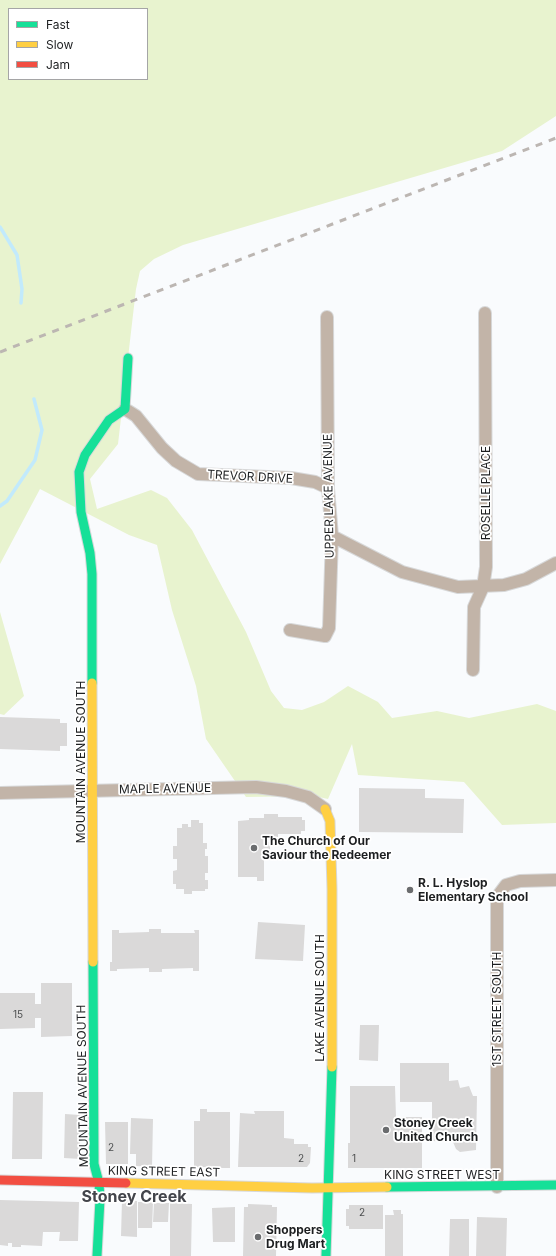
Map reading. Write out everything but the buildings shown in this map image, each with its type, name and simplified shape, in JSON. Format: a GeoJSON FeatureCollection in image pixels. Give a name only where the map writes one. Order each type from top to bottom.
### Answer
{"type":"FeatureCollection","features":[{"type":"Feature","properties":{"kind":"street","name":"ROSELLE PLACE"},"geometry":{"type":"LineString","coordinates":[[473,670],[474,607],[483,587],[486,567],[485,314]]}},
{"type":"Feature","properties":{"kind":"street","name":"UPPER LAKE AVENUE"},"geometry":{"type":"LineString","coordinates":[[290,630],[325,636],[327,635],[329,628],[332,536],[328,488],[327,317]]}},
{"type":"Feature","properties":{"kind":"street"},"geometry":{"type":"LineString","coordinates":[[125,409],[128,358]]}},
{"type":"Feature","properties":{"kind":"street","name":"TREVOR DRIVE"},"geometry":{"type":"LineString","coordinates":[[125,409],[136,416],[162,448],[176,461],[198,474],[292,478],[315,482],[328,488]]}},
{"type":"Feature","properties":{"kind":"street","name":"MOUNTAIN AVENUE SOUTH"},"geometry":{"type":"LineString","coordinates":[[97,1256],[99,1183],[94,1164],[92,574],[90,553],[81,512],[79,491],[80,472],[85,455],[109,420],[125,409]]}},
{"type":"Feature","properties":{"kind":"street"},"geometry":{"type":"LineString","coordinates":[[332,536],[402,572],[458,587],[504,585],[526,579],[556,563]]}},
{"type":"Feature","properties":{"kind":"street","name":"MAPLE AVENUE"},"geometry":{"type":"LineString","coordinates":[[0,793],[256,787],[286,791],[308,797],[325,809]]}},
{"type":"Feature","properties":{"kind":"street","name":"LAKE AVENUE SOUTH"},"geometry":{"type":"LineString","coordinates":[[325,809],[330,821],[332,888],[332,1092],[326,1256]]}},
{"type":"Feature","properties":{"kind":"street","name":"1ST STREET SOUTH"},"geometry":{"type":"LineString","coordinates":[[497,1187],[497,897],[506,885],[520,881],[556,880]]}},
{"type":"Feature","properties":{"kind":"street","name":"KING STREET EAST"},"geometry":{"type":"LineString","coordinates":[[0,1180],[328,1188]]}},
{"type":"Feature","properties":{"kind":"street","name":"KING STREET WEST"},"geometry":{"type":"LineString","coordinates":[[328,1188],[556,1186]]}},
{"type":"Feature","properties":{"kind":"green space"},"geometry":{"type":"Polygon","coordinates":[[[0,0],[556,0],[556,116],[502,151],[183,245],[154,259],[140,271],[136,289],[118,444],[90,479],[97,509],[151,490],[167,498],[192,530],[246,632],[271,691],[284,708],[302,710],[324,702],[348,686],[378,702],[392,718],[437,711],[469,718],[537,704],[556,711],[556,823],[502,825],[464,782],[358,775],[352,744],[328,799],[314,796],[246,797],[206,739],[196,686],[172,610],[157,545],[129,535],[40,489],[0,564],[0,0]]]}},
{"type":"Feature","properties":{"kind":"green space"},"geometry":{"type":"Polygon","coordinates":[[[0,612],[24,696],[4,715],[0,714],[0,612]]]}},
{"type":"Feature","properties":{"kind":"waterway","name":"Stoney Creek"},"geometry":{"type":"LineString","coordinates":[[0,227],[17,255],[22,289],[21,303]]}},
{"type":"Feature","properties":{"kind":"waterway","name":"Stoney Creek"},"geometry":{"type":"LineString","coordinates":[[0,506],[7,501],[35,460],[42,430],[34,399]]}},
{"type":"Feature","properties":{"kind":"railway"},"geometry":{"type":"LineString","coordinates":[[0,352],[556,138]]}},
{"type":"Feature","properties":{"kind":"traffic: fast"},"geometry":{"type":"LineString","coordinates":[[92,683],[92,574],[90,553],[81,512],[79,472],[85,455],[109,420],[125,409],[128,358]]}},
{"type":"Feature","properties":{"kind":"traffic: fast"},"geometry":{"type":"LineString","coordinates":[[93,962],[94,1164],[99,1183],[100,1199],[97,1256]]}},
{"type":"Feature","properties":{"kind":"traffic: fast"},"geometry":{"type":"LineString","coordinates":[[326,1256],[332,1067]]}},
{"type":"Feature","properties":{"kind":"traffic: fast"},"geometry":{"type":"LineString","coordinates":[[387,1187],[556,1185]]}},
{"type":"Feature","properties":{"kind":"traffic: slow"},"geometry":{"type":"LineString","coordinates":[[92,683],[93,962]]}},
{"type":"Feature","properties":{"kind":"traffic: slow"},"geometry":{"type":"LineString","coordinates":[[325,809],[330,821],[332,889],[332,1067]]}},
{"type":"Feature","properties":{"kind":"traffic: slow"},"geometry":{"type":"LineString","coordinates":[[126,1183],[312,1188],[387,1187]]}},
{"type":"Feature","properties":{"kind":"traffic: jam"},"geometry":{"type":"LineString","coordinates":[[0,1180],[126,1183]]}},
{"type":"Feature","properties":{"kind":"place","name":"The Church of Our Saviour the Redeemer"},"geometry":{"type":"Point","coordinates":[254,848]}},
{"type":"Feature","properties":{"kind":"place","name":"R. L. Hyslop Elementary School"},"geometry":{"type":"Point","coordinates":[410,890]}},
{"type":"Feature","properties":{"kind":"place","name":"Stoney Creek United Church"},"geometry":{"type":"Point","coordinates":[386,1130]}},
{"type":"Feature","properties":{"kind":"place","name":"Shoppers Drug Mart"},"geometry":{"type":"Point","coordinates":[258,1237]}},
{"type":"Feature","properties":{"kind":"district","name":"Stoney Creek"},"geometry":{"type":"Point","coordinates":[134,1197]}}]}
